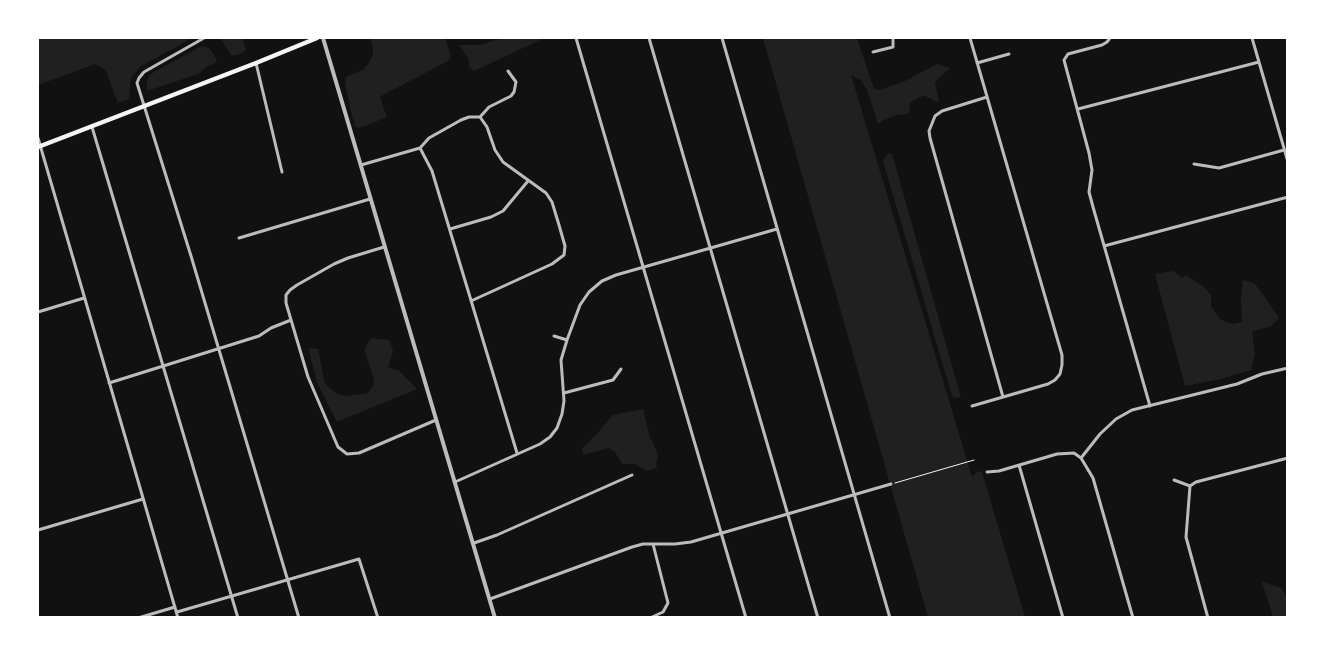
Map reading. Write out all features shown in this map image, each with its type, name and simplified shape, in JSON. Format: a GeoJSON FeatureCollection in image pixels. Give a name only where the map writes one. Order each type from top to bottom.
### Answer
{"type":"FeatureCollection","features":[{"type":"Feature","properties":{"kind":"main road"},"geometry":{"type":"LineString","coordinates":[[39,147],[317,38]]}},
{"type":"Feature","properties":{"kind":"street"},"geometry":{"type":"LineString","coordinates":[[204,38],[144,72],[137,83],[191,256],[299,618]]}},
{"type":"Feature","properties":{"kind":"street"},"geometry":{"type":"LineString","coordinates":[[323,38],[495,618]]}},
{"type":"Feature","properties":{"kind":"street"},"geometry":{"type":"LineString","coordinates":[[576,38],[746,618]]}},
{"type":"Feature","properties":{"kind":"street"},"geometry":{"type":"LineString","coordinates":[[649,38],[818,618]]}},
{"type":"Feature","properties":{"kind":"street"},"geometry":{"type":"LineString","coordinates":[[722,38],[890,618]]}},
{"type":"Feature","properties":{"kind":"street"},"geometry":{"type":"LineString","coordinates":[[873,52],[893,47],[893,38]]}},
{"type":"Feature","properties":{"kind":"street"},"geometry":{"type":"LineString","coordinates":[[970,38],[1062,355],[1060,374],[1048,384],[972,406]]}},
{"type":"Feature","properties":{"kind":"street"},"geometry":{"type":"LineString","coordinates":[[1110,38],[1102,46],[1066,56],[1064,60],[1089,153],[1092,170],[1089,192],[1150,406]]}},
{"type":"Feature","properties":{"kind":"street"},"geometry":{"type":"LineString","coordinates":[[1252,38],[1288,162]]}},
{"type":"Feature","properties":{"kind":"street"},"geometry":{"type":"LineString","coordinates":[[977,63],[1009,54]]}},
{"type":"Feature","properties":{"kind":"street"},"geometry":{"type":"LineString","coordinates":[[1078,109],[1259,62]]}},
{"type":"Feature","properties":{"kind":"street"},"geometry":{"type":"LineString","coordinates":[[256,63],[282,172]]}},
{"type":"Feature","properties":{"kind":"street"},"geometry":{"type":"LineString","coordinates":[[361,165],[420,148],[429,138],[461,120],[469,117],[480,117],[489,108],[514,92],[516,82],[508,71]]}},
{"type":"Feature","properties":{"kind":"street"},"geometry":{"type":"LineString","coordinates":[[987,97],[942,111],[935,116],[930,124],[929,131],[1003,397]]}},
{"type":"Feature","properties":{"kind":"street"},"geometry":{"type":"LineString","coordinates":[[471,301],[552,264],[564,255],[565,246],[550,198],[542,189],[508,167],[499,157],[487,127],[480,117]]}},
{"type":"Feature","properties":{"kind":"street"},"geometry":{"type":"LineString","coordinates":[[92,127],[238,618]]}},
{"type":"Feature","properties":{"kind":"street"},"geometry":{"type":"LineString","coordinates":[[38,138],[39,147],[178,618]]}},
{"type":"Feature","properties":{"kind":"street"},"geometry":{"type":"LineString","coordinates":[[420,148],[432,170],[517,453]]}},
{"type":"Feature","properties":{"kind":"street"},"geometry":{"type":"LineString","coordinates":[[1194,164],[1219,168],[1284,150]]}},
{"type":"Feature","properties":{"kind":"street"},"geometry":{"type":"LineString","coordinates":[[450,229],[491,217],[503,211],[528,181]]}},
{"type":"Feature","properties":{"kind":"street"},"geometry":{"type":"LineString","coordinates":[[1104,246],[1288,197]]}},
{"type":"Feature","properties":{"kind":"street"},"geometry":{"type":"LineString","coordinates":[[239,238],[370,199]]}},
{"type":"Feature","properties":{"kind":"street"},"geometry":{"type":"LineString","coordinates":[[455,482],[540,444],[554,433],[562,414],[564,393],[561,360],[578,308],[589,292],[609,277],[777,229]]}},
{"type":"Feature","properties":{"kind":"street"},"geometry":{"type":"LineString","coordinates":[[384,247],[341,260],[290,290],[286,295],[286,303],[308,377],[338,447],[341,451],[349,454],[359,453],[436,420]]}},
{"type":"Feature","properties":{"kind":"street"},"geometry":{"type":"LineString","coordinates":[[38,312],[84,298]]}},
{"type":"Feature","properties":{"kind":"street"},"geometry":{"type":"LineString","coordinates":[[109,383],[219,350],[258,336],[271,328],[291,320]]}},
{"type":"Feature","properties":{"kind":"street"},"geometry":{"type":"LineString","coordinates":[[554,336],[567,340]]}},
{"type":"Feature","properties":{"kind":"street"},"geometry":{"type":"LineString","coordinates":[[1081,458],[1100,434],[1116,419],[1132,410],[1237,384],[1262,374],[1288,368]]}},
{"type":"Feature","properties":{"kind":"street"},"geometry":{"type":"LineString","coordinates":[[564,393],[613,380],[621,369]]}},
{"type":"Feature","properties":{"kind":"street"},"geometry":{"type":"LineString","coordinates":[[987,472],[999,471],[1066,452],[1074,453],[1081,458],[1093,478],[1133,618]]}},
{"type":"Feature","properties":{"kind":"street"},"geometry":{"type":"LineString","coordinates":[[1190,486],[1196,482],[1288,458]]}},
{"type":"Feature","properties":{"kind":"street"},"geometry":{"type":"LineString","coordinates":[[1019,465],[1063,618]]}},
{"type":"Feature","properties":{"kind":"street"},"geometry":{"type":"LineString","coordinates":[[474,543],[497,535],[632,475]]}},
{"type":"Feature","properties":{"kind":"street"},"geometry":{"type":"LineString","coordinates":[[1174,480],[1190,486]]}},
{"type":"Feature","properties":{"kind":"street"},"geometry":{"type":"LineString","coordinates":[[490,599],[622,550],[653,544],[675,544],[721,533],[892,484]]}},
{"type":"Feature","properties":{"kind":"street"},"geometry":{"type":"LineString","coordinates":[[1190,486],[1186,537],[1208,618]]}},
{"type":"Feature","properties":{"kind":"street"},"geometry":{"type":"LineString","coordinates":[[38,530],[143,499]]}},
{"type":"Feature","properties":{"kind":"street"},"geometry":{"type":"LineString","coordinates":[[650,618],[663,612],[668,603],[653,544]]}},
{"type":"Feature","properties":{"kind":"street"},"geometry":{"type":"LineString","coordinates":[[177,612],[359,559],[378,618]]}},
{"type":"Feature","properties":{"kind":"street"},"geometry":{"type":"LineString","coordinates":[[138,618],[175,606]]}},
{"type":"Feature","properties":{"kind":"path"},"geometry":{"type":"LineString","coordinates":[[892,484],[974,460]]}},
{"type":"Feature","properties":{"kind":"shaded area"},"geometry":{"type":"Polygon","coordinates":[[[38,38],[192,38],[140,67],[131,78],[129,99],[118,103],[105,69],[95,64],[38,85],[38,38]]]}},
{"type":"Feature","properties":{"kind":"shaded area"},"geometry":{"type":"Polygon","coordinates":[[[220,38],[242,38],[246,49],[237,55],[231,55],[220,38]]]}},
{"type":"Feature","properties":{"kind":"shaded area"},"geometry":{"type":"Polygon","coordinates":[[[369,38],[445,38],[451,56],[448,61],[381,96],[380,98],[387,117],[360,128],[355,127],[345,84],[346,77],[363,70],[373,55],[373,45],[369,38]]]}},
{"type":"Feature","properties":{"kind":"shaded area"},"geometry":{"type":"Polygon","coordinates":[[[503,38],[542,39],[474,71],[469,67],[469,60],[459,45],[480,45],[503,38]]]}},
{"type":"Feature","properties":{"kind":"shaded area"},"geometry":{"type":"Polygon","coordinates":[[[763,38],[857,38],[874,89],[879,90],[905,81],[937,64],[950,68],[935,82],[939,103],[923,95],[910,103],[909,114],[896,115],[878,124],[867,90],[861,80],[851,75],[972,477],[978,471],[982,472],[1025,617],[928,617],[763,38]]]}},
{"type":"Feature","properties":{"kind":"shaded area"},"geometry":{"type":"Polygon","coordinates":[[[202,46],[209,48],[217,60],[216,62],[198,74],[146,90],[148,77],[154,72],[202,46]]]}},
{"type":"Feature","properties":{"kind":"shaded area"},"geometry":{"type":"Polygon","coordinates":[[[888,154],[892,154],[961,397],[956,398],[952,396],[883,161],[888,154]]]}},
{"type":"Feature","properties":{"kind":"shaded area"},"geometry":{"type":"Polygon","coordinates":[[[1173,271],[1182,278],[1186,275],[1204,287],[1211,295],[1211,306],[1220,319],[1232,324],[1242,322],[1241,299],[1243,280],[1254,283],[1279,318],[1271,326],[1252,332],[1255,354],[1251,370],[1221,379],[1185,386],[1155,274],[1173,271]]]}},
{"type":"Feature","properties":{"kind":"shaded area"},"geometry":{"type":"Polygon","coordinates":[[[371,338],[389,340],[393,351],[388,367],[398,370],[417,389],[337,422],[318,385],[308,348],[318,349],[325,384],[337,394],[347,396],[368,393],[374,384],[364,350],[371,338]]]}},
{"type":"Feature","properties":{"kind":"shaded area"},"geometry":{"type":"Polygon","coordinates":[[[643,409],[649,434],[658,455],[657,468],[646,471],[635,464],[622,464],[615,452],[609,448],[583,455],[582,449],[613,415],[643,409]]]}},
{"type":"Feature","properties":{"kind":"shaded area"},"geometry":{"type":"Polygon","coordinates":[[[1262,582],[1282,588],[1287,598],[1287,617],[1273,617],[1262,582]]]}}]}
